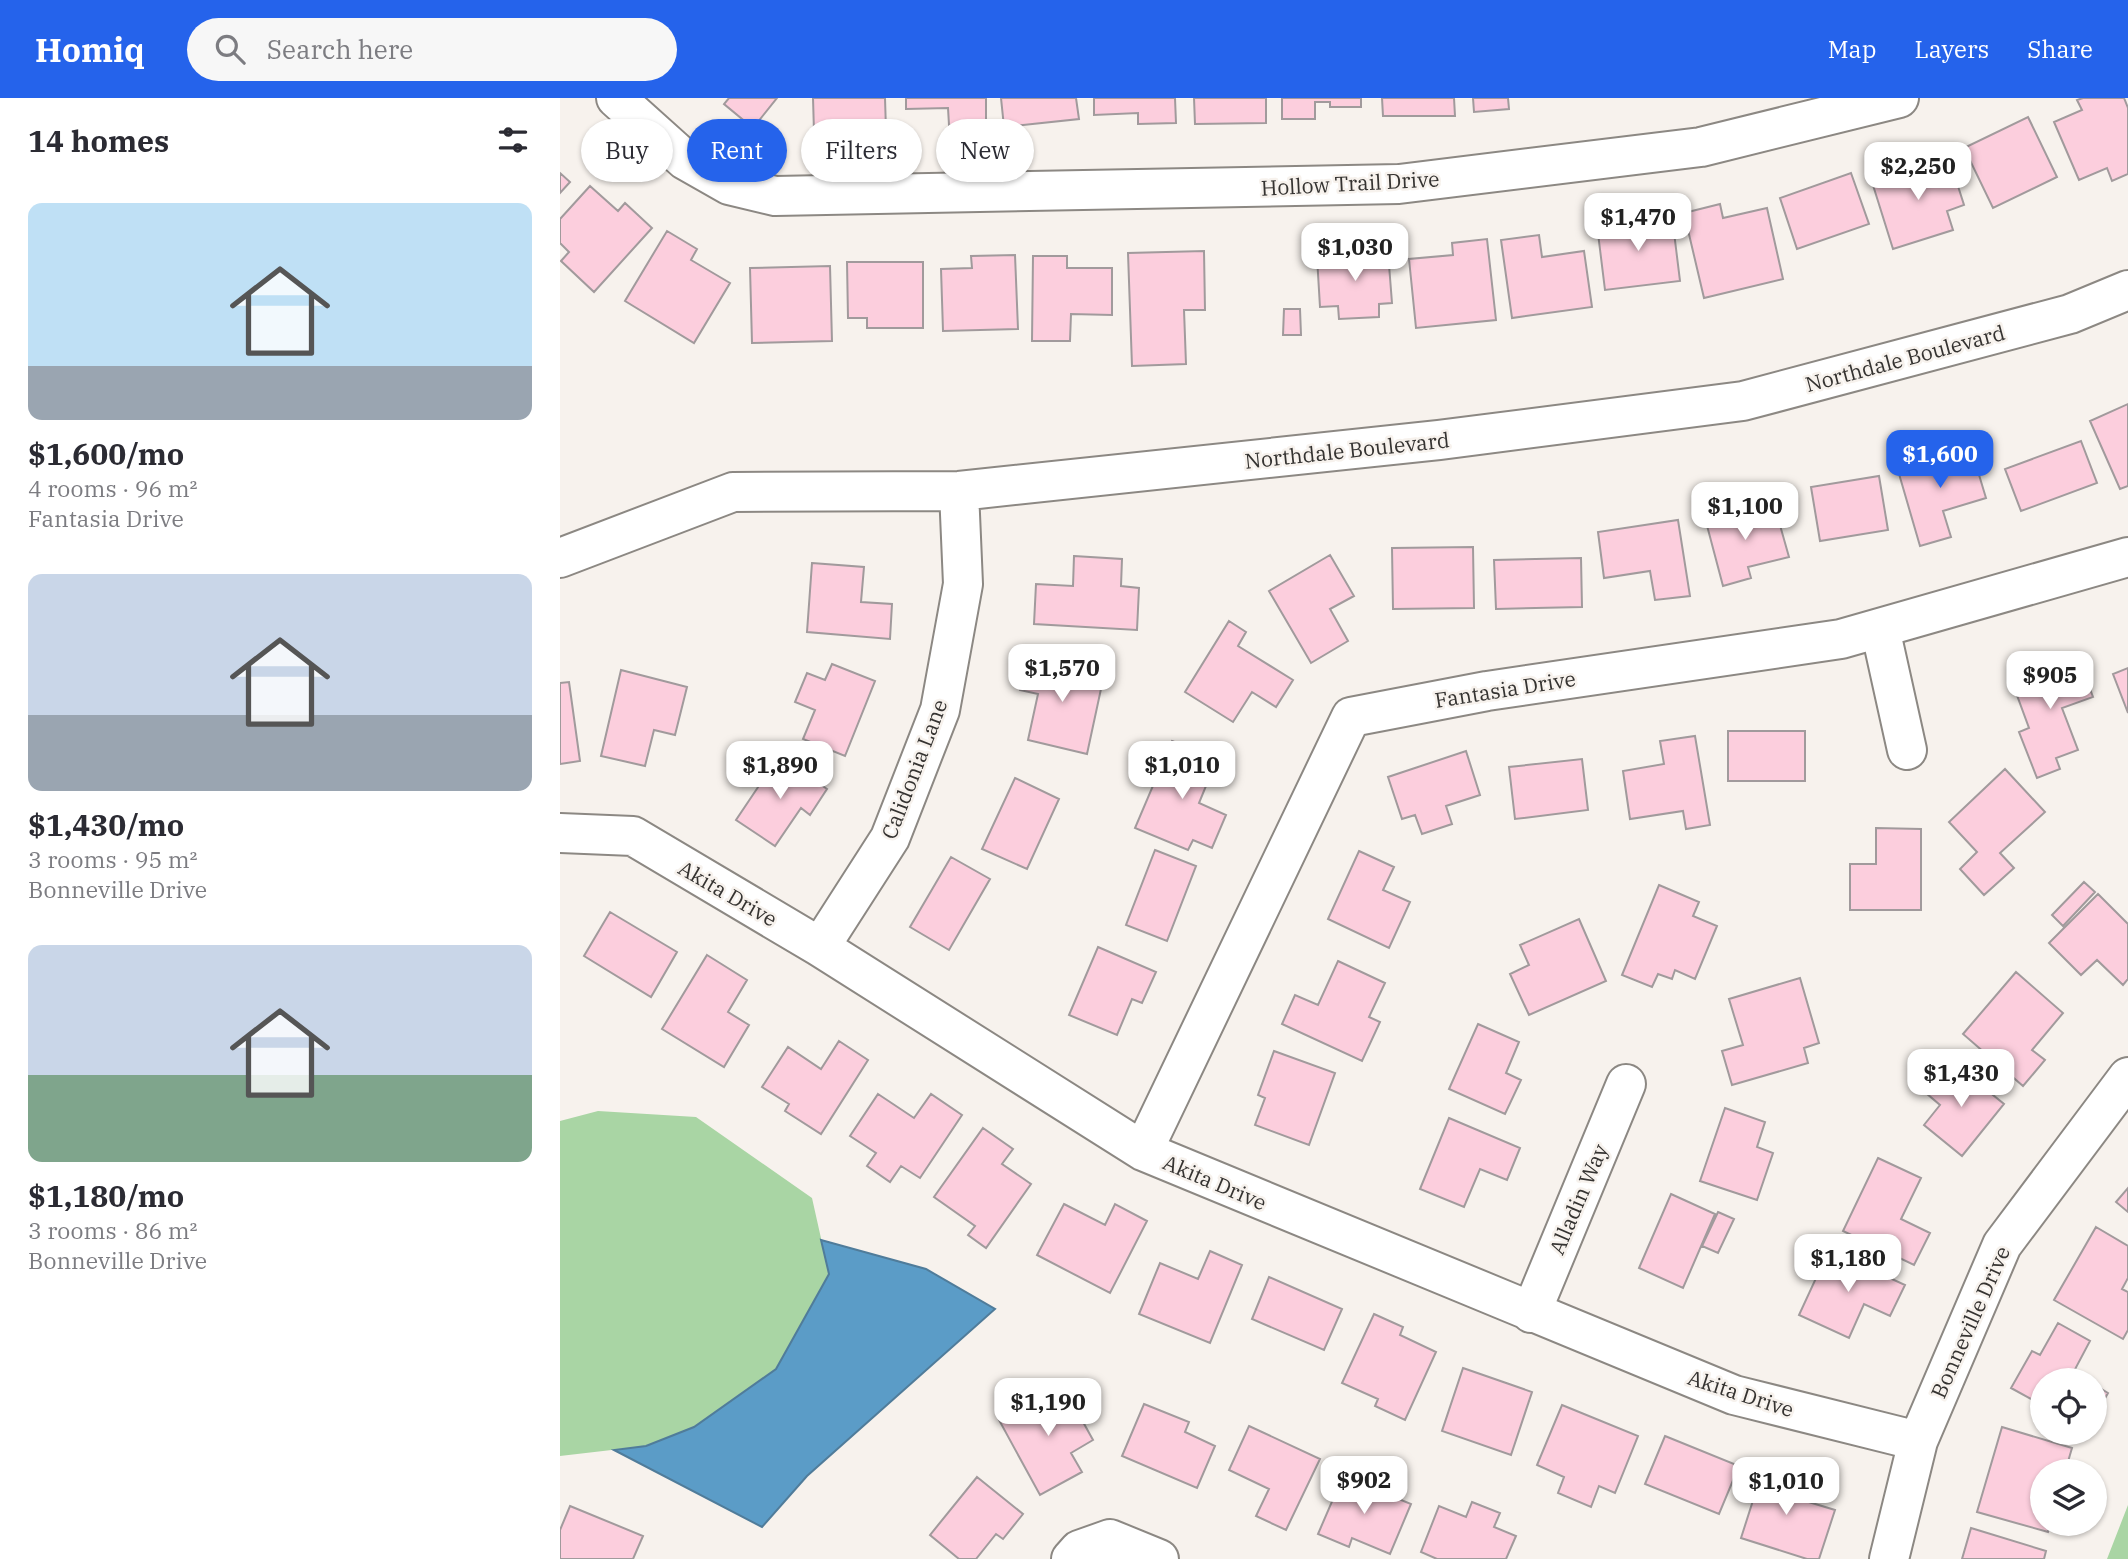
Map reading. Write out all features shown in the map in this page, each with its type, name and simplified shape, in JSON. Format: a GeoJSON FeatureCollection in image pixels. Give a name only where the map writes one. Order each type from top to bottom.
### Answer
{"type":"FeatureCollection","features":[{"type":"Feature","properties":{"kind":"street","name":"Hollow Trail Drive"},"geometry":{"type":"LineString","coordinates":[[616,98],[685,160],[729,185],[775,196],[1399,184],[1701,147],[1899,98]]}},
{"type":"Feature","properties":{"kind":"street","name":"Northdale Boulevard"},"geometry":{"type":"LineString","coordinates":[[560,558],[733,492],[959,491],[1439,440],[1743,401],[2070,314],[2128,289]]}},
{"type":"Feature","properties":{"kind":"street","name":"Calidonia Lane"},"geometry":{"type":"LineString","coordinates":[[820,947],[890,838],[940,710],[964,584],[959,491]]}},
{"type":"Feature","properties":{"kind":"street","name":"Fantasia Drive"},"geometry":{"type":"LineString","coordinates":[[1143,1152],[1351,717],[1487,691],[1842,639],[2128,557]]}},
{"type":"Feature","properties":{"kind":"street"},"geometry":{"type":"LineString","coordinates":[[1880,628],[1907,750]]}},
{"type":"Feature","properties":{"kind":"street","name":"Akita Drive"},"geometry":{"type":"LineString","coordinates":[[560,833],[633,836],[820,947],[1143,1152],[1531,1314],[1734,1395],[1918,1441]]}},
{"type":"Feature","properties":{"kind":"street","name":"Bonneville Drive"},"geometry":{"type":"LineString","coordinates":[[1889,1559],[1918,1441],[2002,1245],[2128,1077]]}},
{"type":"Feature","properties":{"kind":"street","name":"Alladin Way"},"geometry":{"type":"LineString","coordinates":[[1531,1314],[1626,1084]]}},
{"type":"Feature","properties":{"kind":"street"},"geometry":{"type":"LineString","coordinates":[[1071,1559],[1079,1550],[1110,1539],[1159,1559]]}},
{"type":"Feature","properties":{"kind":"green space"},"geometry":{"type":"Polygon","coordinates":[[[598,1111],[696,1117],[812,1198],[829,1274],[776,1369],[694,1427],[646,1446],[560,1456],[560,1121],[598,1111]]]}},
{"type":"Feature","properties":{"kind":"green space"},"geometry":{"type":"Polygon","coordinates":[[[2128,1505],[2128,1559],[2107,1559],[2128,1505]]]}},
{"type":"Feature","properties":{"kind":"water"},"geometry":{"type":"Polygon","coordinates":[[[821,1240],[926,1269],[995,1309],[807,1476],[762,1527],[614,1450],[646,1446],[694,1427],[776,1369],[829,1274],[821,1240]]]}},
{"type":"Feature","properties":{"kind":"building"},"geometry":{"type":"Polygon","coordinates":[[[729,98],[777,98],[760,119],[742,119],[724,104],[729,98]]]}},
{"type":"Feature","properties":{"kind":"building"},"geometry":{"type":"Polygon","coordinates":[[[813,98],[885,98],[886,119],[814,119],[813,98]]]}},
{"type":"Feature","properties":{"kind":"building"},"geometry":{"type":"Polygon","coordinates":[[[906,98],[986,98],[986,119],[949,119],[948,108],[906,109],[906,98]]]}},
{"type":"Feature","properties":{"kind":"building"},"geometry":{"type":"Polygon","coordinates":[[[1001,98],[1076,98],[1079,119],[1034,124],[1034,119],[1003,119],[1001,98]]]}},
{"type":"Feature","properties":{"kind":"building"},"geometry":{"type":"Polygon","coordinates":[[[1094,98],[1175,98],[1176,123],[1138,124],[1138,113],[1094,115],[1094,98]]]}},
{"type":"Feature","properties":{"kind":"building"},"geometry":{"type":"Polygon","coordinates":[[[1194,98],[1266,98],[1266,123],[1195,124],[1194,98]]]}},
{"type":"Feature","properties":{"kind":"building"},"geometry":{"type":"Polygon","coordinates":[[[1282,98],[1361,98],[1361,107],[1330,107],[1330,102],[1315,102],[1315,119],[1282,119],[1282,98]]]}},
{"type":"Feature","properties":{"kind":"building"},"geometry":{"type":"Polygon","coordinates":[[[1382,98],[1454,98],[1455,116],[1383,116],[1382,98]]]}},
{"type":"Feature","properties":{"kind":"building"},"geometry":{"type":"Polygon","coordinates":[[[1473,98],[1508,98],[1509,109],[1474,112],[1473,98]]]}},
{"type":"Feature","properties":{"kind":"building"},"geometry":{"type":"Polygon","coordinates":[[[2124,98],[2128,108],[2128,174],[2112,181],[2107,168],[2079,180],[2054,122],[2082,110],[2077,100],[2124,98]]]}},
{"type":"Feature","properties":{"kind":"building"},"geometry":{"type":"Polygon","coordinates":[[[2028,117],[2057,177],[1993,208],[1964,148],[2028,117]]]}},
{"type":"Feature","properties":{"kind":"building"},"geometry":{"type":"Polygon","coordinates":[[[1949,158],[1964,205],[1947,211],[1953,230],[1893,249],[1872,182],[1949,158]]]}},
{"type":"Feature","properties":{"kind":"building"},"geometry":{"type":"Polygon","coordinates":[[[560,173],[570,182],[560,193],[560,173]]]}},
{"type":"Feature","properties":{"kind":"building"},"geometry":{"type":"Polygon","coordinates":[[[1851,173],[1869,224],[1797,249],[1780,198],[1851,173]]]}},
{"type":"Feature","properties":{"kind":"building"},"geometry":{"type":"Polygon","coordinates":[[[590,186],[618,211],[625,203],[652,228],[594,292],[561,261],[569,252],[560,243],[560,219],[590,186]]]}},
{"type":"Feature","properties":{"kind":"building"},"geometry":{"type":"Polygon","coordinates":[[[1720,204],[1723,218],[1767,208],[1783,279],[1704,298],[1684,213],[1720,204]]]}},
{"type":"Feature","properties":{"kind":"building"},"geometry":{"type":"Polygon","coordinates":[[[1672,216],[1680,281],[1605,290],[1597,225],[1672,216]]]}},
{"type":"Feature","properties":{"kind":"building"},"geometry":{"type":"Polygon","coordinates":[[[667,231],[697,249],[691,260],[730,283],[694,343],[625,301],[667,231]]]}},
{"type":"Feature","properties":{"kind":"building"},"geometry":{"type":"Polygon","coordinates":[[[1539,235],[1542,257],[1584,251],[1592,307],[1512,318],[1501,240],[1539,235]]]}},
{"type":"Feature","properties":{"kind":"building"},"geometry":{"type":"Polygon","coordinates":[[[1487,239],[1496,320],[1416,328],[1409,259],[1453,255],[1452,243],[1487,239]]]}},
{"type":"Feature","properties":{"kind":"building"},"geometry":{"type":"Polygon","coordinates":[[[1362,248],[1373,248],[1373,253],[1388,252],[1392,303],[1379,304],[1379,317],[1339,319],[1338,306],[1320,307],[1317,257],[1362,254],[1362,248]]]}},
{"type":"Feature","properties":{"kind":"building"},"geometry":{"type":"Polygon","coordinates":[[[1204,251],[1205,310],[1184,310],[1186,364],[1132,366],[1128,253],[1204,251]]]}},
{"type":"Feature","properties":{"kind":"building"},"geometry":{"type":"Polygon","coordinates":[[[1015,255],[1018,329],[943,331],[941,269],[972,268],[971,256],[1015,255]]]}},
{"type":"Feature","properties":{"kind":"building"},"geometry":{"type":"Polygon","coordinates":[[[1033,256],[1067,256],[1067,268],[1112,268],[1112,315],[1071,314],[1070,341],[1032,341],[1033,256]]]}},
{"type":"Feature","properties":{"kind":"building"},"geometry":{"type":"Polygon","coordinates":[[[847,262],[923,262],[923,328],[867,328],[867,318],[848,318],[847,262]]]}},
{"type":"Feature","properties":{"kind":"building"},"geometry":{"type":"Polygon","coordinates":[[[830,266],[832,341],[752,343],[750,268],[830,266]]]}},
{"type":"Feature","properties":{"kind":"building"},"geometry":{"type":"Polygon","coordinates":[[[1284,309],[1300,309],[1301,335],[1283,335],[1284,309]]]}},
{"type":"Feature","properties":{"kind":"building"},"geometry":{"type":"Polygon","coordinates":[[[2128,404],[2128,486],[2120,489],[2090,421],[2128,404]]]}},
{"type":"Feature","properties":{"kind":"building"},"geometry":{"type":"Polygon","coordinates":[[[2081,441],[2097,483],[2021,511],[2005,469],[2081,441]]]}},
{"type":"Feature","properties":{"kind":"building"},"geometry":{"type":"Polygon","coordinates":[[[1970,445],[1986,498],[1943,511],[1951,537],[1920,546],[1897,467],[1970,445]]]}},
{"type":"Feature","properties":{"kind":"building"},"geometry":{"type":"Polygon","coordinates":[[[1879,476],[1888,530],[1820,541],[1811,487],[1879,476]]]}},
{"type":"Feature","properties":{"kind":"building"},"geometry":{"type":"Polygon","coordinates":[[[1749,506],[1752,517],[1776,511],[1789,557],[1748,567],[1751,578],[1723,586],[1705,518],[1749,506]]]}},
{"type":"Feature","properties":{"kind":"building"},"geometry":{"type":"Polygon","coordinates":[[[1678,520],[1690,596],[1655,600],[1650,571],[1604,578],[1598,532],[1678,520]]]}},
{"type":"Feature","properties":{"kind":"building"},"geometry":{"type":"Polygon","coordinates":[[[1473,547],[1474,608],[1393,609],[1392,548],[1473,547]]]}},
{"type":"Feature","properties":{"kind":"building"},"geometry":{"type":"Polygon","coordinates":[[[1330,555],[1354,596],[1330,609],[1348,641],[1311,663],[1269,591],[1330,555]]]}},
{"type":"Feature","properties":{"kind":"building"},"geometry":{"type":"Polygon","coordinates":[[[1074,556],[1122,559],[1121,586],[1139,588],[1137,630],[1034,624],[1036,584],[1073,586],[1074,556]]]}},
{"type":"Feature","properties":{"kind":"building"},"geometry":{"type":"Polygon","coordinates":[[[1581,558],[1582,607],[1496,609],[1494,560],[1581,558]]]}},
{"type":"Feature","properties":{"kind":"building"},"geometry":{"type":"Polygon","coordinates":[[[812,563],[864,567],[861,602],[892,604],[890,639],[807,632],[812,563]]]}},
{"type":"Feature","properties":{"kind":"building"},"geometry":{"type":"Polygon","coordinates":[[[1229,621],[1246,632],[1238,646],[1293,680],[1276,707],[1252,692],[1233,722],[1185,692],[1229,621]]]}},
{"type":"Feature","properties":{"kind":"building"},"geometry":{"type":"Polygon","coordinates":[[[2077,654],[2093,697],[2062,708],[2078,750],[2056,758],[2060,769],[2037,778],[2019,732],[2029,728],[2011,679],[2077,654]]]}},
{"type":"Feature","properties":{"kind":"building"},"geometry":{"type":"Polygon","coordinates":[[[1027,658],[1104,675],[1087,754],[1028,740],[1038,694],[1020,690],[1027,658]]]}},
{"type":"Feature","properties":{"kind":"building"},"geometry":{"type":"Polygon","coordinates":[[[832,664],[875,681],[845,756],[803,739],[815,710],[795,702],[807,673],[825,680],[832,664]]]}},
{"type":"Feature","properties":{"kind":"building"},"geometry":{"type":"Polygon","coordinates":[[[2128,668],[2128,713],[2113,674],[2128,668]]]}},
{"type":"Feature","properties":{"kind":"building"},"geometry":{"type":"Polygon","coordinates":[[[621,670],[687,687],[675,735],[654,730],[645,766],[601,756],[621,670]]]}},
{"type":"Feature","properties":{"kind":"building"},"geometry":{"type":"Polygon","coordinates":[[[569,682],[580,761],[560,764],[560,683],[569,682]]]}},
{"type":"Feature","properties":{"kind":"building"},"geometry":{"type":"Polygon","coordinates":[[[1728,731],[1805,731],[1805,781],[1728,781],[1728,731]]]}},
{"type":"Feature","properties":{"kind":"building"},"geometry":{"type":"Polygon","coordinates":[[[1695,736],[1710,825],[1686,829],[1683,811],[1630,819],[1623,771],[1664,764],[1660,741],[1695,736]]]}},
{"type":"Feature","properties":{"kind":"building"},"geometry":{"type":"Polygon","coordinates":[[[1172,741],[1217,759],[1199,803],[1226,815],[1212,848],[1193,840],[1188,850],[1135,828],[1172,741]]]}},
{"type":"Feature","properties":{"kind":"building"},"geometry":{"type":"Polygon","coordinates":[[[1466,751],[1480,795],[1446,806],[1452,824],[1422,834],[1415,815],[1402,819],[1388,777],[1466,751]]]}},
{"type":"Feature","properties":{"kind":"building"},"geometry":{"type":"Polygon","coordinates":[[[779,756],[827,789],[810,815],[801,808],[775,846],[736,820],[779,756]]]}},
{"type":"Feature","properties":{"kind":"building"},"geometry":{"type":"Polygon","coordinates":[[[1582,759],[1588,810],[1515,819],[1509,767],[1582,759]]]}},
{"type":"Feature","properties":{"kind":"building"},"geometry":{"type":"Polygon","coordinates":[[[2005,769],[2045,812],[2000,853],[2014,868],[1984,895],[1960,869],[1977,852],[1949,822],[2005,769]]]}},
{"type":"Feature","properties":{"kind":"building"},"geometry":{"type":"Polygon","coordinates":[[[1015,778],[1059,799],[1027,869],[982,849],[1015,778]]]}},
{"type":"Feature","properties":{"kind":"building"},"geometry":{"type":"Polygon","coordinates":[[[1876,828],[1921,829],[1921,910],[1850,910],[1850,864],[1876,864],[1876,828]]]}},
{"type":"Feature","properties":{"kind":"building"},"geometry":{"type":"Polygon","coordinates":[[[1155,850],[1196,866],[1167,941],[1126,925],[1155,850]]]}},
{"type":"Feature","properties":{"kind":"building"},"geometry":{"type":"Polygon","coordinates":[[[1359,851],[1394,867],[1383,890],[1410,902],[1389,948],[1328,919],[1359,851]]]}},
{"type":"Feature","properties":{"kind":"building"},"geometry":{"type":"Polygon","coordinates":[[[951,857],[990,879],[949,950],[910,927],[951,857]]]}},
{"type":"Feature","properties":{"kind":"building"},"geometry":{"type":"Polygon","coordinates":[[[2084,882],[2095,892],[2063,926],[2052,915],[2084,882]]]}},
{"type":"Feature","properties":{"kind":"building"},"geometry":{"type":"Polygon","coordinates":[[[1659,885],[1699,902],[1693,916],[1717,926],[1695,979],[1675,970],[1672,979],[1658,974],[1652,987],[1622,975],[1659,885]]]}},
{"type":"Feature","properties":{"kind":"building"},"geometry":{"type":"Polygon","coordinates":[[[2098,894],[2128,924],[2128,979],[2123,985],[2097,960],[2081,975],[2049,943],[2098,894]]]}},
{"type":"Feature","properties":{"kind":"building"},"geometry":{"type":"Polygon","coordinates":[[[610,912],[677,952],[651,997],[584,956],[610,912]]]}},
{"type":"Feature","properties":{"kind":"building"},"geometry":{"type":"Polygon","coordinates":[[[1579,919],[1606,981],[1529,1015],[1510,974],[1529,965],[1520,945],[1579,919]]]}},
{"type":"Feature","properties":{"kind":"building"},"geometry":{"type":"Polygon","coordinates":[[[1098,947],[1156,972],[1142,1003],[1132,999],[1117,1035],[1069,1015],[1098,947]]]}},
{"type":"Feature","properties":{"kind":"building"},"geometry":{"type":"Polygon","coordinates":[[[707,955],[747,980],[728,1012],[749,1025],[724,1067],[662,1029],[707,955]]]}},
{"type":"Feature","properties":{"kind":"building"},"geometry":{"type":"Polygon","coordinates":[[[1338,961],[1385,983],[1369,1017],[1380,1022],[1362,1061],[1282,1024],[1295,995],[1318,1005],[1338,961]]]}},
{"type":"Feature","properties":{"kind":"building"},"geometry":{"type":"Polygon","coordinates":[[[2016,972],[2063,1013],[2032,1050],[2045,1060],[2023,1086],[1963,1034],[2016,972]]]}},
{"type":"Feature","properties":{"kind":"building"},"geometry":{"type":"Polygon","coordinates":[[[1800,978],[1819,1043],[1804,1048],[1808,1063],[1732,1085],[1722,1051],[1743,1045],[1729,999],[1800,978]]]}},
{"type":"Feature","properties":{"kind":"building"},"geometry":{"type":"Polygon","coordinates":[[[1478,1024],[1519,1042],[1506,1073],[1521,1080],[1505,1114],[1449,1089],[1478,1024]]]}},
{"type":"Feature","properties":{"kind":"building"},"geometry":{"type":"Polygon","coordinates":[[[839,1041],[868,1060],[821,1134],[785,1111],[789,1104],[762,1087],[788,1047],[821,1069],[839,1041]]]}},
{"type":"Feature","properties":{"kind":"building"},"geometry":{"type":"Polygon","coordinates":[[[1274,1051],[1335,1073],[1309,1145],[1255,1125],[1265,1098],[1258,1095],[1274,1051]]]}},
{"type":"Feature","properties":{"kind":"building"},"geometry":{"type":"Polygon","coordinates":[[[1951,1061],[2004,1104],[1962,1156],[1924,1125],[1940,1105],[1926,1093],[1951,1061]]]}},
{"type":"Feature","properties":{"kind":"building"},"geometry":{"type":"Polygon","coordinates":[[[878,1094],[914,1118],[931,1094],[962,1115],[920,1178],[901,1166],[890,1182],[867,1166],[876,1153],[850,1136],[878,1094]]]}},
{"type":"Feature","properties":{"kind":"building"},"geometry":{"type":"Polygon","coordinates":[[[1725,1108],[1765,1122],[1757,1147],[1773,1153],[1757,1200],[1700,1181],[1725,1108]]]}},
{"type":"Feature","properties":{"kind":"building"},"geometry":{"type":"Polygon","coordinates":[[[1449,1118],[1520,1148],[1507,1180],[1480,1169],[1464,1207],[1420,1189],[1449,1118]]]}},
{"type":"Feature","properties":{"kind":"building"},"geometry":{"type":"Polygon","coordinates":[[[983,1128],[1013,1149],[1002,1164],[1031,1184],[986,1248],[968,1235],[975,1226],[934,1197],[983,1128]]]}},
{"type":"Feature","properties":{"kind":"building"},"geometry":{"type":"Polygon","coordinates":[[[1878,1158],[1921,1178],[1901,1219],[1930,1233],[1914,1265],[1843,1231],[1878,1158]]]}},
{"type":"Feature","properties":{"kind":"building"},"geometry":{"type":"Polygon","coordinates":[[[2128,1188],[2128,1212],[2116,1202],[2128,1188]]]}},
{"type":"Feature","properties":{"kind":"building"},"geometry":{"type":"Polygon","coordinates":[[[1671,1194],[1715,1214],[1683,1288],[1639,1268],[1671,1194]]]}},
{"type":"Feature","properties":{"kind":"building"},"geometry":{"type":"Polygon","coordinates":[[[1064,1204],[1105,1225],[1115,1204],[1147,1221],[1110,1293],[1037,1255],[1064,1204]]]}},
{"type":"Feature","properties":{"kind":"building"},"geometry":{"type":"Polygon","coordinates":[[[1718,1212],[1734,1219],[1718,1253],[1702,1246],[1718,1212]]]}},
{"type":"Feature","properties":{"kind":"building"},"geometry":{"type":"Polygon","coordinates":[[[2096,1227],[2128,1246],[2128,1278],[2122,1289],[2128,1292],[2128,1330],[2123,1339],[2054,1300],[2096,1227]]]}},
{"type":"Feature","properties":{"kind":"building"},"geometry":{"type":"Polygon","coordinates":[[[1829,1250],[1905,1285],[1890,1316],[1864,1304],[1849,1338],[1799,1315],[1829,1250]]]}},
{"type":"Feature","properties":{"kind":"building"},"geometry":{"type":"Polygon","coordinates":[[[1210,1251],[1242,1265],[1210,1343],[1139,1314],[1160,1263],[1198,1279],[1210,1251]]]}},
{"type":"Feature","properties":{"kind":"building"},"geometry":{"type":"Polygon","coordinates":[[[1269,1277],[1342,1309],[1324,1350],[1252,1319],[1269,1277]]]}},
{"type":"Feature","properties":{"kind":"building"},"geometry":{"type":"Polygon","coordinates":[[[1374,1314],[1403,1327],[1400,1335],[1436,1352],[1405,1420],[1375,1406],[1378,1399],[1342,1383],[1374,1314]]]}},
{"type":"Feature","properties":{"kind":"building"},"geometry":{"type":"Polygon","coordinates":[[[2058,1323],[2090,1341],[2076,1368],[2030,1368],[2030,1398],[2011,1388],[2032,1351],[2040,1355],[2058,1323]]]}},
{"type":"Feature","properties":{"kind":"building"},"geometry":{"type":"Polygon","coordinates":[[[1463,1368],[1532,1392],[1511,1455],[1442,1431],[1463,1368]]]}},
{"type":"Feature","properties":{"kind":"building"},"geometry":{"type":"Polygon","coordinates":[[[1062,1384],[1093,1440],[1071,1453],[1082,1472],[1040,1495],[999,1420],[1062,1384]]]}},
{"type":"Feature","properties":{"kind":"building"},"geometry":{"type":"Polygon","coordinates":[[[1144,1404],[1189,1422],[1185,1432],[1215,1446],[1197,1488],[1122,1456],[1144,1404]]]}},
{"type":"Feature","properties":{"kind":"building"},"geometry":{"type":"Polygon","coordinates":[[[1562,1405],[1638,1436],[1615,1493],[1599,1486],[1591,1507],[1558,1493],[1564,1477],[1537,1465],[1562,1405]]]}},
{"type":"Feature","properties":{"kind":"building"},"geometry":{"type":"Polygon","coordinates":[[[1249,1426],[1320,1459],[1286,1530],[1256,1516],[1269,1489],[1229,1470],[1249,1426]]]}},
{"type":"Feature","properties":{"kind":"building"},"geometry":{"type":"Polygon","coordinates":[[[2002,1427],[2030,1435],[2030,1445],[2062,1445],[2072,1448],[2069,1459],[2030,1459],[2030,1527],[1977,1512],[2002,1427]]]}},
{"type":"Feature","properties":{"kind":"building"},"geometry":{"type":"Polygon","coordinates":[[[1665,1436],[1739,1466],[1719,1514],[1645,1484],[1665,1436]]]}},
{"type":"Feature","properties":{"kind":"building"},"geometry":{"type":"Polygon","coordinates":[[[1765,1463],[1796,1473],[1789,1496],[1835,1510],[1819,1559],[1807,1559],[1741,1538],[1765,1463]]]}},
{"type":"Feature","properties":{"kind":"building"},"geometry":{"type":"Polygon","coordinates":[[[1343,1476],[1411,1504],[1390,1554],[1352,1538],[1349,1547],[1318,1534],[1343,1476]]]}},
{"type":"Feature","properties":{"kind":"building"},"geometry":{"type":"Polygon","coordinates":[[[977,1477],[1023,1514],[1003,1539],[996,1534],[976,1559],[959,1559],[930,1535],[977,1477]]]}},
{"type":"Feature","properties":{"kind":"building"},"geometry":{"type":"Polygon","coordinates":[[[1472,1502],[1500,1513],[1494,1527],[1516,1536],[1506,1559],[1437,1559],[1421,1552],[1439,1506],[1466,1517],[1472,1502]]]}},
{"type":"Feature","properties":{"kind":"building"},"geometry":{"type":"Polygon","coordinates":[[[570,1506],[643,1536],[633,1559],[560,1559],[560,1530],[570,1506]]]}},
{"type":"Feature","properties":{"kind":"building"},"geometry":{"type":"Polygon","coordinates":[[[1971,1528],[2046,1551],[2044,1559],[1962,1559],[1971,1528]]]}}]}
